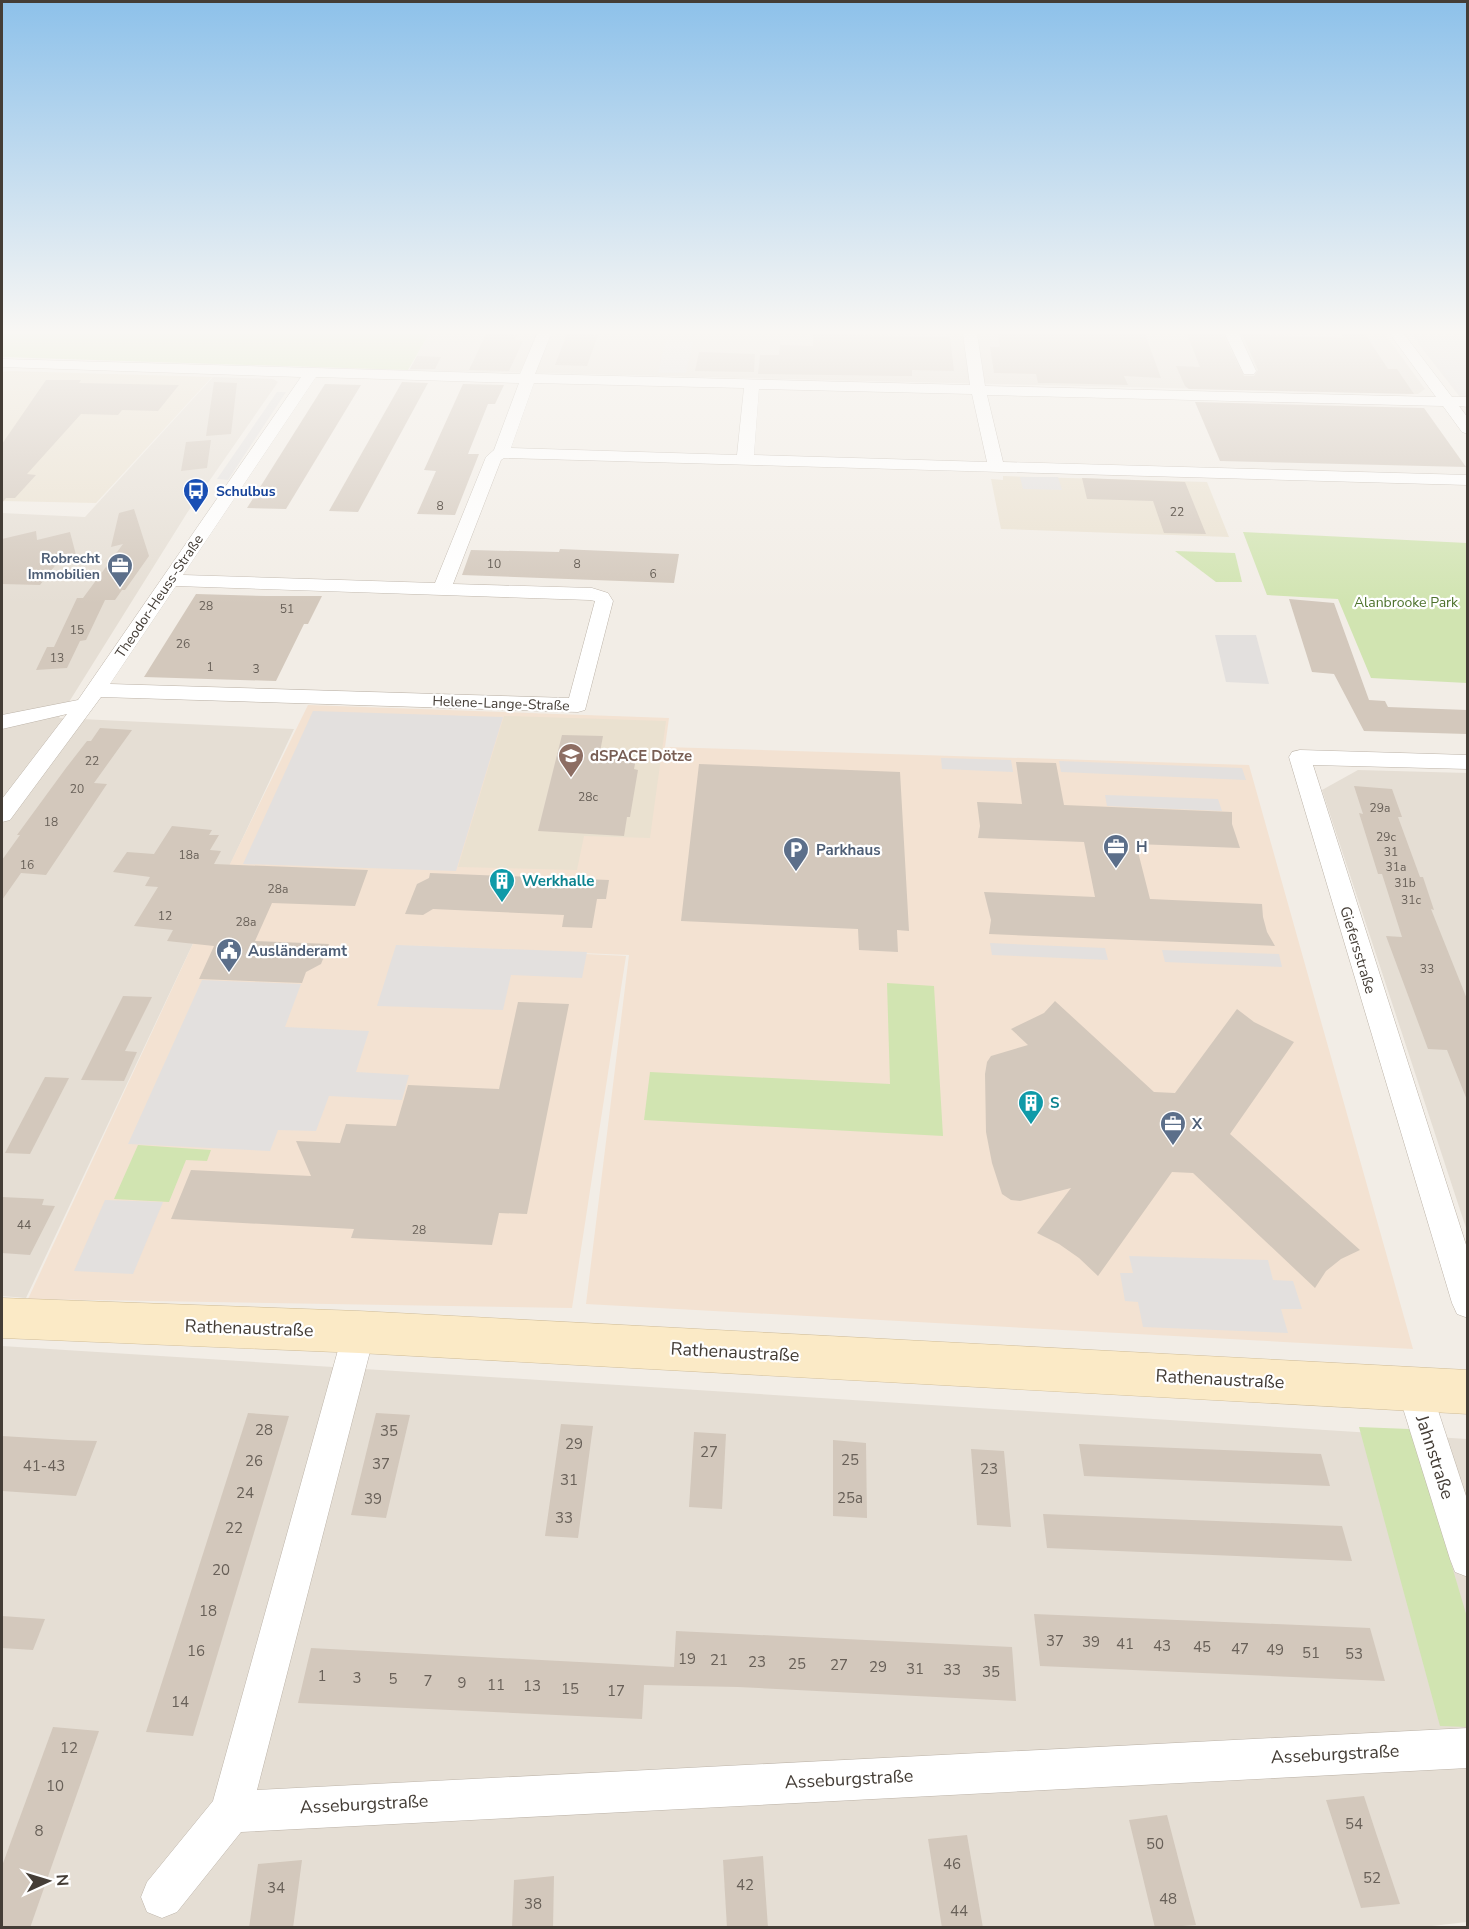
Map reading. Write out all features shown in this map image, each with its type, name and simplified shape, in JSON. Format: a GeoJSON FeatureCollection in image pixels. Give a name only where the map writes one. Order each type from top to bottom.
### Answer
{"type":"FeatureCollection","features":[{"type":"Feature","properties":{"kind":"street","name":"Theodor-Heuss-Straße"},"geometry":{"type":"LineString","coordinates":[[2,814],[90,699],[276,424]]}},
{"type":"Feature","properties":{"kind":"street"},"geometry":{"type":"LineString","coordinates":[[501,453],[511,424]]}},
{"type":"Feature","properties":{"kind":"street"},"geometry":{"type":"LineString","coordinates":[[745,460],[748,424]]}},
{"type":"Feature","properties":{"kind":"street"},"geometry":{"type":"LineString","coordinates":[[986,424],[996,465]]}},
{"type":"Feature","properties":{"kind":"street"},"geometry":{"type":"LineString","coordinates":[[442,589],[494,457],[501,453],[996,465],[1467,480]]}},
{"type":"Feature","properties":{"kind":"street","name":"Helene-Lange-Straße"},"geometry":{"type":"LineString","coordinates":[[90,699],[578,705],[604,600],[592,594],[170,580]]}},
{"type":"Feature","properties":{"kind":"street"},"geometry":{"type":"LineString","coordinates":[[2,722],[71,707],[90,699]]}},
{"type":"Feature","properties":{"kind":"street","name":"Giefersstraße"},"geometry":{"type":"LineString","coordinates":[[1467,762],[1300,758],[1467,1303]]}},
{"type":"Feature","properties":{"kind":"street","name":"Rathenaustraße"},"geometry":{"type":"LineString","coordinates":[[2,1318],[359,1332],[1467,1392]]}},
{"type":"Feature","properties":{"kind":"street"},"geometry":{"type":"LineString","coordinates":[[162,1897],[231,1812],[359,1332]]}},
{"type":"Feature","properties":{"kind":"street","name":"Jahnstraße"},"geometry":{"type":"LineString","coordinates":[[1414,1389],[1467,1558]]}},
{"type":"Feature","properties":{"kind":"street","name":"Asseburgstraße"},"geometry":{"type":"LineString","coordinates":[[231,1812],[1467,1748]]}},
{"type":"Feature","properties":{"kind":"shaded area"},"geometry":{"type":"Polygon","coordinates":[[[2,424],[169,424],[96,503],[2,501],[2,424]]]}},
{"type":"Feature","properties":{"kind":"shaded area"},"geometry":{"type":"Polygon","coordinates":[[[170,424],[249,424],[187,513],[59,718],[294,729],[26,1298],[2,1296],[2,513],[85,517],[170,424]]]}},
{"type":"Feature","properties":{"kind":"shaded area"},"geometry":{"type":"Polygon","coordinates":[[[255,424],[265,424],[228,480],[217,479],[255,424]]]}},
{"type":"Feature","properties":{"kind":"shaded area"},"geometry":{"type":"Polygon","coordinates":[[[1003,476],[1207,482],[1229,537],[1001,529],[991,479],[1003,480],[1003,476]]]}},
{"type":"Feature","properties":{"kind":"shaded area"},"geometry":{"type":"Polygon","coordinates":[[[1020,477],[1058,477],[1062,490],[1023,489],[1020,477]]]}},
{"type":"Feature","properties":{"kind":"shaded area"},"geometry":{"type":"Polygon","coordinates":[[[1215,635],[1256,635],[1269,684],[1226,682],[1215,635]]]}},
{"type":"Feature","properties":{"kind":"shaded area"},"geometry":{"type":"Polygon","coordinates":[[[308,705],[669,718],[665,747],[1249,765],[1413,1349],[586,1304],[629,955],[401,945],[626,956],[572,1308],[28,1299],[230,864],[308,705]]]}},
{"type":"Feature","properties":{"kind":"shaded area"},"geometry":{"type":"Polygon","coordinates":[[[313,711],[503,717],[456,871],[243,864],[313,711]]]}},
{"type":"Feature","properties":{"kind":"shaded area","name":"dSPACE Dötze"},"geometry":{"type":"Polygon","coordinates":[[[504,716],[666,721],[650,838],[584,836],[577,870],[458,867],[504,716]]]}},
{"type":"Feature","properties":{"kind":"shaded area"},"geometry":{"type":"Polygon","coordinates":[[[941,758],[1011,760],[1013,772],[942,769],[941,758]]]}},
{"type":"Feature","properties":{"kind":"shaded area"},"geometry":{"type":"Polygon","coordinates":[[[1059,761],[1242,768],[1246,780],[1061,772],[1059,761]]]}},
{"type":"Feature","properties":{"kind":"shaded area"},"geometry":{"type":"Polygon","coordinates":[[[1358,770],[1467,773],[1467,1231],[1322,790],[1358,770]]]}},
{"type":"Feature","properties":{"kind":"shaded area"},"geometry":{"type":"Polygon","coordinates":[[[1105,795],[1218,799],[1222,811],[1107,806],[1105,795]]]}},
{"type":"Feature","properties":{"kind":"shaded area"},"geometry":{"type":"Polygon","coordinates":[[[990,943],[1105,948],[1108,960],[992,955],[990,943]]]}},
{"type":"Feature","properties":{"kind":"shaded area"},"geometry":{"type":"Polygon","coordinates":[[[396,945],[587,952],[582,978],[511,975],[503,1010],[377,1006],[396,945]]]}},
{"type":"Feature","properties":{"kind":"shaded area"},"geometry":{"type":"Polygon","coordinates":[[[1162,950],[1279,954],[1282,967],[1165,962],[1162,950]]]}},
{"type":"Feature","properties":{"kind":"shaded area"},"geometry":{"type":"Polygon","coordinates":[[[202,980],[301,984],[285,1027],[369,1031],[356,1072],[409,1075],[402,1100],[329,1096],[316,1131],[278,1130],[270,1151],[128,1144],[202,980]]]}},
{"type":"Feature","properties":{"kind":"shaded area"},"geometry":{"type":"Polygon","coordinates":[[[105,1200],[163,1202],[133,1274],[74,1271],[105,1200]]]}},
{"type":"Feature","properties":{"kind":"shaded area"},"geometry":{"type":"Polygon","coordinates":[[[1129,1256],[1268,1260],[1273,1280],[1293,1281],[1302,1309],[1281,1309],[1288,1333],[1143,1327],[1138,1302],[1125,1301],[1120,1273],[1133,1273],[1129,1256]]]}},
{"type":"Feature","properties":{"kind":"shaded area"},"geometry":{"type":"Polygon","coordinates":[[[2,1346],[1467,1439],[1467,1922],[1414,1928],[2,1927],[2,1346]]]}},
{"type":"Feature","properties":{"kind":"green space","name":"Alanbrooke Park"},"geometry":{"type":"Polygon","coordinates":[[[1243,532],[1467,543],[1467,683],[1371,678],[1338,599],[1267,595],[1243,532]]]}},
{"type":"Feature","properties":{"kind":"green space"},"geometry":{"type":"Polygon","coordinates":[[[1175,551],[1235,553],[1242,582],[1216,582],[1175,551]]]}},
{"type":"Feature","properties":{"kind":"green space"},"geometry":{"type":"Polygon","coordinates":[[[887,983],[934,986],[943,1136],[644,1120],[650,1072],[890,1084],[887,983]]]}},
{"type":"Feature","properties":{"kind":"green space"},"geometry":{"type":"Polygon","coordinates":[[[138,1145],[211,1150],[207,1161],[186,1160],[169,1202],[114,1199],[138,1145]]]}},
{"type":"Feature","properties":{"kind":"green space"},"geometry":{"type":"Polygon","coordinates":[[[1359,1427],[1409,1429],[1414,1438],[1467,1617],[1467,1727],[1440,1726],[1359,1427]]]}},
{"type":"Feature","properties":{"kind":"building"},"geometry":{"type":"Polygon","coordinates":[[[16,424],[72,424],[27,474],[36,475],[15,498],[6,498],[2,503],[2,444],[16,424]]]}},
{"type":"Feature","properties":{"kind":"building"},"geometry":{"type":"Polygon","coordinates":[[[208,424],[232,424],[231,434],[206,436],[208,424]]]}},
{"type":"Feature","properties":{"kind":"building"},"geometry":{"type":"Polygon","coordinates":[[[300,424],[337,424],[286,509],[247,508],[300,424]]]}},
{"type":"Feature","properties":{"kind":"building"},"geometry":{"type":"Polygon","coordinates":[[[378,424],[406,424],[358,512],[329,511],[378,424]]]}},
{"type":"Feature","properties":{"kind":"building"},"geometry":{"type":"Polygon","coordinates":[[[445,424],[480,424],[468,454],[479,454],[455,515],[417,514],[436,471],[424,470],[445,424]]]}},
{"type":"Feature","properties":{"kind":"building"},"geometry":{"type":"Polygon","coordinates":[[[1204,424],[1435,424],[1466,467],[1220,461],[1204,424]]]}},
{"type":"Feature","properties":{"kind":"building"},"geometry":{"type":"Polygon","coordinates":[[[211,440],[207,468],[181,471],[186,442],[211,440]]]}},
{"type":"Feature","properties":{"kind":"building"},"geometry":{"type":"Polygon","coordinates":[[[1082,478],[1185,482],[1206,534],[1164,533],[1153,501],[1087,499],[1082,478]]]}},
{"type":"Feature","properties":{"kind":"building"},"geometry":{"type":"Polygon","coordinates":[[[134,509],[149,556],[115,600],[105,600],[86,640],[80,641],[67,668],[36,670],[47,647],[54,647],[77,598],[83,598],[123,544],[111,547],[119,513],[134,509]]]}},
{"type":"Feature","properties":{"kind":"building"},"geometry":{"type":"Polygon","coordinates":[[[36,531],[37,540],[70,532],[76,555],[61,558],[40,585],[2,584],[2,539],[36,531]]]}},
{"type":"Feature","properties":{"kind":"building"},"geometry":{"type":"Polygon","coordinates":[[[560,549],[679,554],[674,583],[462,575],[471,550],[559,552],[560,549]]]}},
{"type":"Feature","properties":{"kind":"building"},"geometry":{"type":"Polygon","coordinates":[[[196,594],[322,596],[308,624],[304,624],[276,681],[144,677],[196,594]]]}},
{"type":"Feature","properties":{"kind":"building"},"geometry":{"type":"Polygon","coordinates":[[[1289,599],[1334,603],[1369,700],[1385,701],[1388,707],[1467,710],[1467,734],[1364,731],[1334,674],[1312,672],[1289,599]]]}},
{"type":"Feature","properties":{"kind":"building"},"geometry":{"type":"Polygon","coordinates":[[[100,728],[132,730],[94,783],[107,784],[46,875],[21,873],[2,900],[2,860],[20,835],[17,835],[66,768],[100,728]]]}},
{"type":"Feature","properties":{"kind":"building"},"geometry":{"type":"Polygon","coordinates":[[[562,735],[603,736],[600,752],[632,754],[632,759],[636,759],[634,769],[638,770],[630,817],[627,817],[624,836],[538,831],[562,735]]]}},
{"type":"Feature","properties":{"kind":"building","name":"H"},"geometry":{"type":"Polygon","coordinates":[[[1016,762],[1056,763],[1064,805],[1232,812],[1232,824],[1240,848],[1136,844],[1150,899],[1262,904],[1267,932],[1275,946],[989,934],[991,920],[984,892],[1095,897],[1084,842],[978,838],[980,826],[977,802],[1022,804],[1016,762]]]}},
{"type":"Feature","properties":{"kind":"building"},"geometry":{"type":"Polygon","coordinates":[[[699,764],[900,772],[909,931],[897,930],[898,952],[859,950],[858,929],[681,921],[699,764]]]}},
{"type":"Feature","properties":{"kind":"building"},"geometry":{"type":"Polygon","coordinates":[[[1354,786],[1392,789],[1402,817],[1398,817],[1420,877],[1423,877],[1434,910],[1431,909],[1467,999],[1467,1100],[1447,1050],[1428,1049],[1386,936],[1402,937],[1382,874],[1378,874],[1359,813],[1363,814],[1354,786]]]}},
{"type":"Feature","properties":{"kind":"building"},"geometry":{"type":"Polygon","coordinates":[[[172,826],[212,830],[209,835],[219,835],[210,850],[221,851],[214,864],[368,870],[355,906],[272,903],[255,941],[329,944],[321,964],[306,972],[302,983],[199,979],[214,946],[167,941],[173,930],[134,926],[158,887],[145,886],[150,877],[113,872],[127,852],[154,854],[172,826]]]}},
{"type":"Feature","properties":{"kind":"building","name":"Werkhalle"},"geometry":{"type":"Polygon","coordinates":[[[430,873],[609,880],[606,899],[597,899],[592,928],[562,927],[564,915],[433,909],[423,915],[405,914],[417,884],[429,878],[430,873]]]}},
{"type":"Feature","properties":{"kind":"building"},"geometry":{"type":"Polygon","coordinates":[[[123,996],[152,997],[125,1051],[137,1052],[124,1081],[81,1080],[123,996]]]}},
{"type":"Feature","properties":{"kind":"building","name":"X"},"geometry":{"type":"Polygon","coordinates":[[[1055,1001],[1154,1092],[1175,1093],[1237,1009],[1254,1022],[1294,1042],[1230,1134],[1360,1250],[1341,1259],[1326,1271],[1315,1288],[1193,1173],[1172,1172],[1098,1276],[1079,1258],[1059,1244],[1037,1233],[1071,1188],[1020,1201],[1011,1200],[1002,1194],[992,1163],[986,1132],[985,1074],[987,1062],[991,1056],[1028,1045],[1011,1029],[1044,1013],[1055,1001]]]}},
{"type":"Feature","properties":{"kind":"building"},"geometry":{"type":"Polygon","coordinates":[[[518,1002],[569,1004],[527,1214],[499,1213],[492,1245],[351,1238],[354,1229],[171,1219],[191,1170],[311,1176],[296,1141],[340,1143],[346,1124],[396,1126],[408,1085],[499,1089],[518,1002]]]}},
{"type":"Feature","properties":{"kind":"building"},"geometry":{"type":"Polygon","coordinates":[[[45,1077],[69,1078],[30,1154],[5,1153],[45,1077]]]}},
{"type":"Feature","properties":{"kind":"building"},"geometry":{"type":"Polygon","coordinates":[[[2,1197],[44,1199],[42,1205],[55,1206],[30,1255],[2,1253],[2,1197]]]}},
{"type":"Feature","properties":{"kind":"building"},"geometry":{"type":"Polygon","coordinates":[[[248,1413],[289,1416],[193,1736],[146,1732],[248,1413]]]}},
{"type":"Feature","properties":{"kind":"building"},"geometry":{"type":"Polygon","coordinates":[[[376,1413],[410,1415],[386,1518],[351,1515],[376,1413]]]}},
{"type":"Feature","properties":{"kind":"building"},"geometry":{"type":"Polygon","coordinates":[[[561,1424],[593,1426],[578,1538],[545,1536],[561,1424]]]}},
{"type":"Feature","properties":{"kind":"building"},"geometry":{"type":"Polygon","coordinates":[[[694,1432],[726,1434],[722,1509],[689,1507],[694,1432]]]}},
{"type":"Feature","properties":{"kind":"building"},"geometry":{"type":"Polygon","coordinates":[[[2,1436],[97,1441],[76,1496],[2,1491],[2,1436]]]}},
{"type":"Feature","properties":{"kind":"building"},"geometry":{"type":"Polygon","coordinates":[[[833,1440],[866,1443],[867,1518],[833,1516],[833,1440]]]}},
{"type":"Feature","properties":{"kind":"building"},"geometry":{"type":"Polygon","coordinates":[[[1079,1444],[1321,1454],[1330,1486],[1084,1476],[1079,1444]]]}},
{"type":"Feature","properties":{"kind":"building"},"geometry":{"type":"Polygon","coordinates":[[[971,1449],[1004,1451],[1011,1527],[977,1525],[971,1449]]]}},
{"type":"Feature","properties":{"kind":"building"},"geometry":{"type":"Polygon","coordinates":[[[1043,1514],[1342,1526],[1352,1561],[1047,1548],[1043,1514]]]}},
{"type":"Feature","properties":{"kind":"building"},"geometry":{"type":"Polygon","coordinates":[[[1034,1614],[1370,1628],[1385,1681],[1040,1666],[1034,1614]]]}},
{"type":"Feature","properties":{"kind":"building"},"geometry":{"type":"Polygon","coordinates":[[[2,1616],[45,1619],[33,1650],[2,1648],[2,1616]]]}},
{"type":"Feature","properties":{"kind":"building"},"geometry":{"type":"Polygon","coordinates":[[[676,1631],[1012,1647],[1016,1701],[738,1687],[644,1685],[642,1719],[298,1703],[311,1648],[674,1667],[676,1631]]]}},
{"type":"Feature","properties":{"kind":"building"},"geometry":{"type":"Polygon","coordinates":[[[53,1727],[99,1731],[30,1928],[2,1928],[2,1866],[53,1727]]]}},
{"type":"Feature","properties":{"kind":"building"},"geometry":{"type":"Polygon","coordinates":[[[1364,1796],[1400,1904],[1361,1908],[1326,1800],[1364,1796]]]}},
{"type":"Feature","properties":{"kind":"building"},"geometry":{"type":"Polygon","coordinates":[[[1167,1815],[1196,1925],[1155,1928],[1129,1820],[1167,1815]]]}},
{"type":"Feature","properties":{"kind":"building"},"geometry":{"type":"Polygon","coordinates":[[[967,1835],[983,1928],[942,1928],[928,1839],[967,1835]]]}},
{"type":"Feature","properties":{"kind":"building"},"geometry":{"type":"Polygon","coordinates":[[[763,1856],[768,1928],[727,1928],[723,1860],[763,1856]]]}},
{"type":"Feature","properties":{"kind":"building"},"geometry":{"type":"Polygon","coordinates":[[[302,1860],[293,1928],[249,1928],[258,1864],[302,1860]]]}},
{"type":"Feature","properties":{"kind":"building"},"geometry":{"type":"Polygon","coordinates":[[[554,1876],[553,1928],[512,1928],[514,1880],[554,1876]]]}},
{"type":"Feature","properties":{"kind":"place","name":"Schulbus"},"geometry":{"type":"Point","coordinates":[196,514]}},
{"type":"Feature","properties":{"kind":"place","name":"Robrecht Immobilien"},"geometry":{"type":"Point","coordinates":[120,589]}},
{"type":"Feature","properties":{"kind":"place","name":"dSPACE Dötze"},"geometry":{"type":"Point","coordinates":[571,779]}},
{"type":"Feature","properties":{"kind":"place","name":"H"},"geometry":{"type":"Point","coordinates":[1116,870]}},
{"type":"Feature","properties":{"kind":"place","name":"Parkhaus"},"geometry":{"type":"Point","coordinates":[796,873]}},
{"type":"Feature","properties":{"kind":"place","name":"Werkhalle"},"geometry":{"type":"Point","coordinates":[502,904]}},
{"type":"Feature","properties":{"kind":"place","name":"Ausländeramt"},"geometry":{"type":"Point","coordinates":[229,974]}},
{"type":"Feature","properties":{"kind":"place","name":"S"},"geometry":{"type":"Point","coordinates":[1031,1126]}},
{"type":"Feature","properties":{"kind":"place","name":"X"},"geometry":{"type":"Point","coordinates":[1173,1147]}}]}
